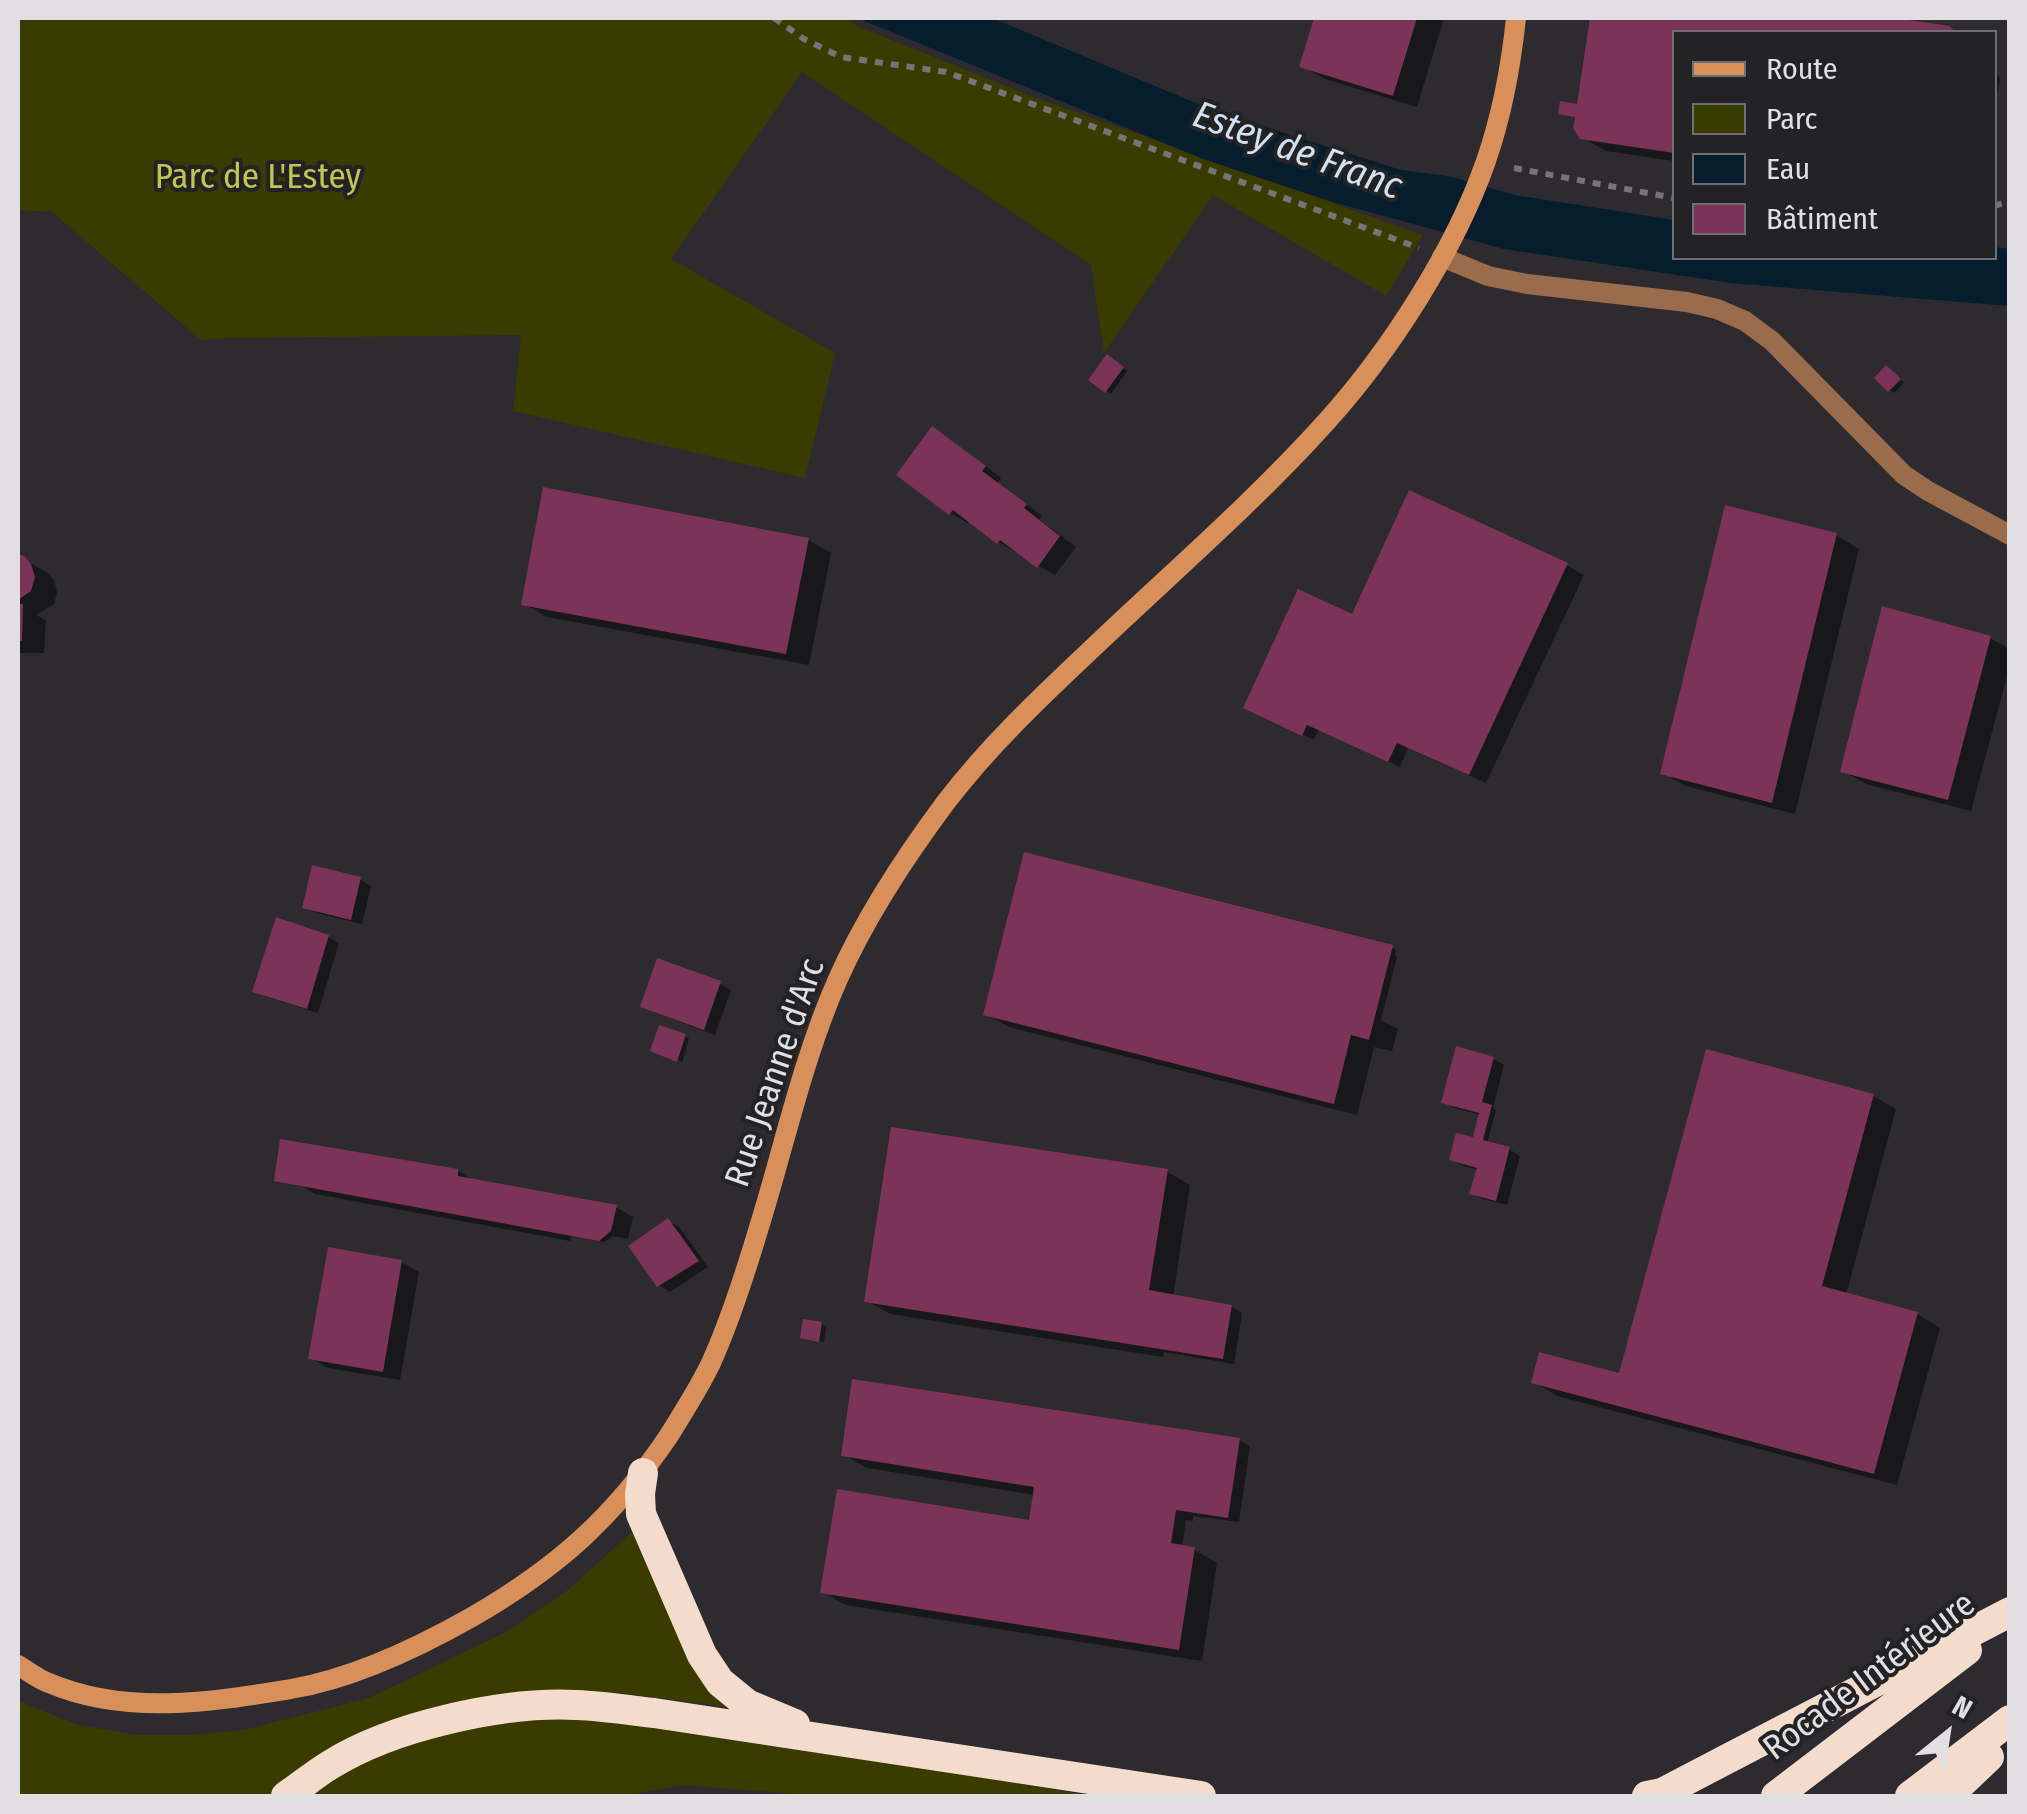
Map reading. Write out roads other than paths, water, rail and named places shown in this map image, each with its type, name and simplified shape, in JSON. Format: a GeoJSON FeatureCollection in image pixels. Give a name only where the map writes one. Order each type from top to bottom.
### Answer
{"type":"FeatureCollection","features":[{"type":"Feature","properties":{"kind":"highway"},"geometry":{"type":"LineString","coordinates":[[644,1473],[641,1514],[702,1655],[720,1682],[747,1704],[834,1741]]}},
{"type":"Feature","properties":{"kind":"highway"},"geometry":{"type":"LineString","coordinates":[[1648,1796],[2010,1615]]}},
{"type":"Feature","properties":{"kind":"highway","name":"Rocade Intérieure"},"geometry":{"type":"LineString","coordinates":[[1776,1796],[2010,1615]]}},
{"type":"Feature","properties":{"kind":"highway"},"geometry":{"type":"LineString","coordinates":[[286,1796],[332,1764],[385,1737],[451,1719],[534,1705],[654,1713],[1201,1796]]}},
{"type":"Feature","properties":{"kind":"highway"},"geometry":{"type":"LineString","coordinates":[[1910,1796],[2010,1720]]}},
{"type":"Feature","properties":{"kind":"highway"},"geometry":{"type":"LineString","coordinates":[[1948,1796],[2010,1736]]}},
{"type":"Feature","properties":{"kind":"street","name":"Rue Jeanne d'Arc"},"geometry":{"type":"LineString","coordinates":[[18,1665],[48,1683],[103,1700],[156,1705],[234,1699],[314,1686],[428,1642],[516,1592],[568,1553],[609,1514],[644,1473],[710,1366],[760,1226],[816,1036],[838,978],[900,866],[950,796],[1012,725],[1279,473],[1332,416],[1388,342],[1447,248],[1483,169],[1506,84],[1516,18]]}},
{"type":"Feature","properties":{"kind":"street"},"geometry":{"type":"LineString","coordinates":[[1447,248],[1488,276],[1687,302],[1745,321],[1772,341],[1904,475],[2010,536]]}},
{"type":"Feature","properties":{"kind":"water","name":"Estey de Franc"},"geometry":{"type":"Polygon","coordinates":[[[857,18],[992,18],[1215,111],[1401,170],[1448,176],[1515,195],[1672,220],[1672,260],[1997,260],[1997,247],[2009,249],[2009,306],[1731,283],[1504,249],[1333,202],[1203,159],[857,18]]]}},
{"type":"Feature","properties":{"kind":"park label","name":"Parc de L'Estey"},"geometry":{"type":"Point","coordinates":[258,178]}}]}
